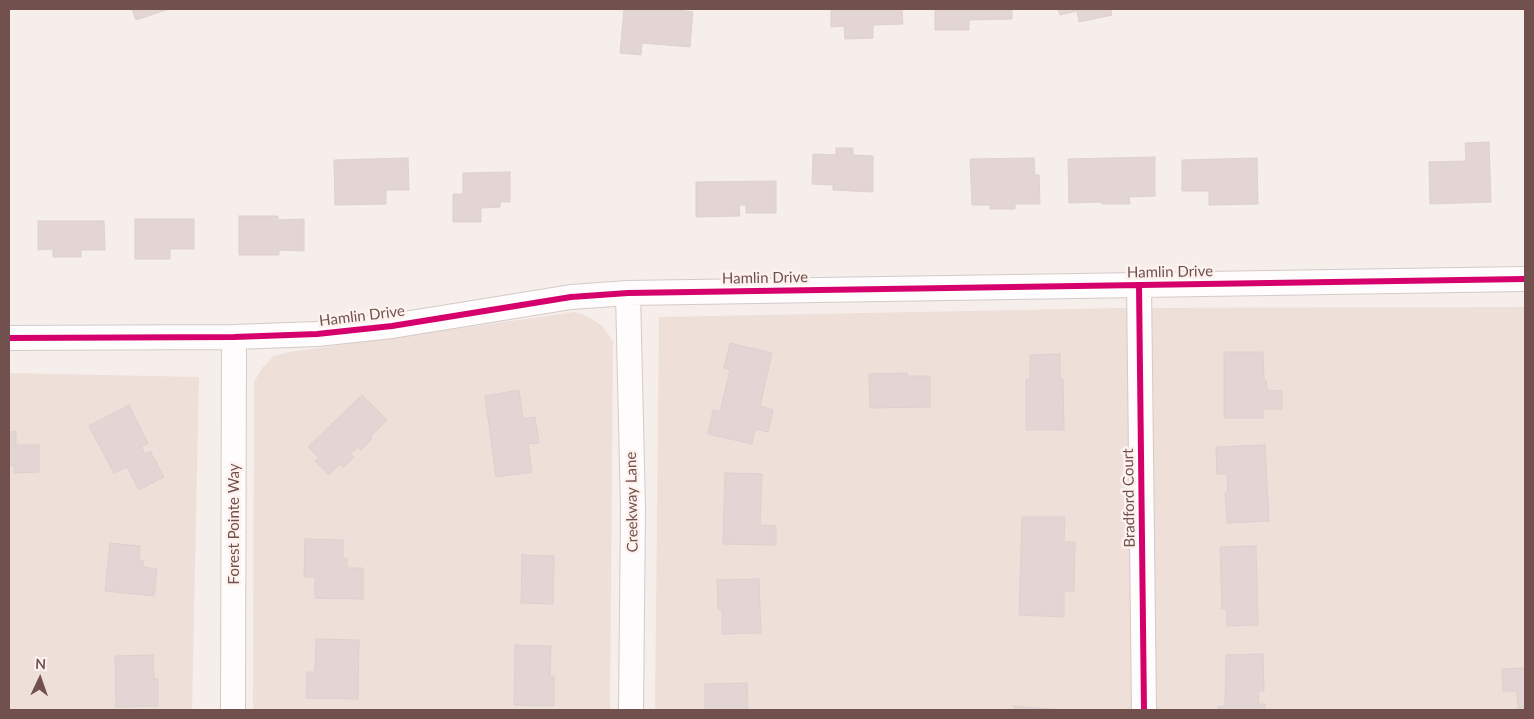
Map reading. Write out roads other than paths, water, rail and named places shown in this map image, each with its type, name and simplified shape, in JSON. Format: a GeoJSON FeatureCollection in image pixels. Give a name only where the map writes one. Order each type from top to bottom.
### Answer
{"type":"FeatureCollection","features":[{"type":"Feature","properties":{"kind":"street","name":"Hamlin Drive"},"geometry":{"type":"LineString","coordinates":[[9,338],[234,337],[326,333],[392,326],[570,297],[628,293],[1525,279]]}},
{"type":"Feature","properties":{"kind":"street","name":"Bradford Court"},"geometry":{"type":"LineString","coordinates":[[1139,285],[1144,710]]}},
{"type":"Feature","properties":{"kind":"street","name":"Creekway Lane"},"geometry":{"type":"LineString","coordinates":[[628,293],[633,509],[632,710]]}},
{"type":"Feature","properties":{"kind":"street","name":"Forest Pointe Way"},"geometry":{"type":"LineString","coordinates":[[233,710],[234,337]]}}]}
